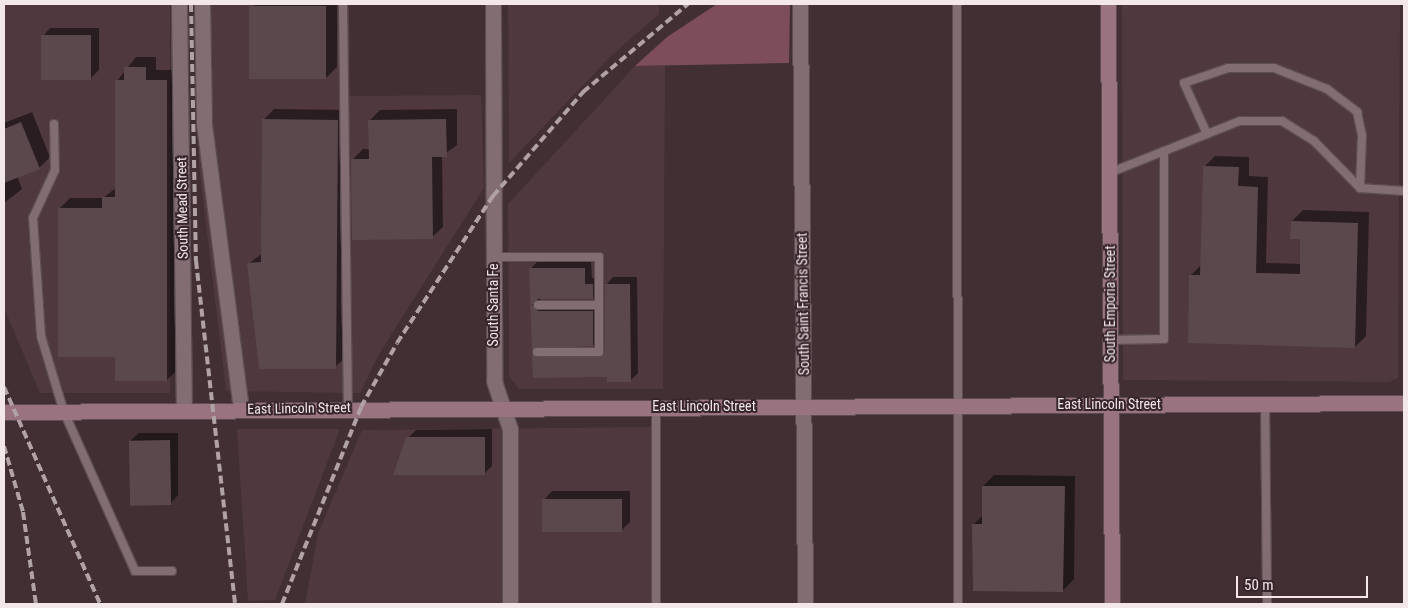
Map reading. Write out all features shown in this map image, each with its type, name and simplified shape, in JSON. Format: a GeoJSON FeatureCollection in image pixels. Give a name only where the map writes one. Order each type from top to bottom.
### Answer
{"type":"FeatureCollection","features":[{"type":"Feature","properties":{"kind":"street","name":"South Mead Street"},"geometry":{"type":"LineString","coordinates":[[179,4],[184,411]]}},
{"type":"Feature","properties":{"kind":"street","name":"South Mead Street"},"geometry":{"type":"LineString","coordinates":[[202,4],[204,124],[241,408]]}},
{"type":"Feature","properties":{"kind":"street","name":"South Santa Fe"},"geometry":{"type":"LineString","coordinates":[[493,4],[494,381],[510,429],[510,604]]}},
{"type":"Feature","properties":{"kind":"street","name":"South Saint Francis Street"},"geometry":{"type":"LineString","coordinates":[[800,4],[805,604]]}},
{"type":"Feature","properties":{"kind":"street","name":"South Emporia Street"},"geometry":{"type":"LineString","coordinates":[[1108,4],[1112,604]]}},
{"type":"Feature","properties":{"kind":"street","name":"East Lincoln Street"},"geometry":{"type":"LineString","coordinates":[[4,412],[184,411],[241,408],[1404,403]]}},
{"type":"Feature","properties":{"kind":"lane"},"geometry":{"type":"LineString","coordinates":[[343,4],[348,408]]}},
{"type":"Feature","properties":{"kind":"lane"},"geometry":{"type":"LineString","coordinates":[[957,4],[958,604]]}},
{"type":"Feature","properties":{"kind":"lane"},"geometry":{"type":"LineString","coordinates":[[1208,134],[1184,83],[1228,68],[1274,68],[1327,89],[1357,112],[1362,136],[1360,188]]}},
{"type":"Feature","properties":{"kind":"lane"},"geometry":{"type":"LineString","coordinates":[[1109,174],[1240,121],[1282,121],[1314,142],[1360,188],[1404,191]]}},
{"type":"Feature","properties":{"kind":"lane"},"geometry":{"type":"LineString","coordinates":[[54,124],[55,170],[33,218],[41,336],[64,412],[135,571],[172,571]]}},
{"type":"Feature","properties":{"kind":"lane"},"geometry":{"type":"LineString","coordinates":[[1111,340],[1164,339],[1164,152]]}},
{"type":"Feature","properties":{"kind":"lane"},"geometry":{"type":"LineString","coordinates":[[493,257],[599,257],[599,352],[537,352]]}},
{"type":"Feature","properties":{"kind":"lane"},"geometry":{"type":"LineString","coordinates":[[538,305],[599,305]]}},
{"type":"Feature","properties":{"kind":"lane"},"geometry":{"type":"LineString","coordinates":[[1265,403],[1267,604]]}},
{"type":"Feature","properties":{"kind":"lane"},"geometry":{"type":"LineString","coordinates":[[656,407],[656,604]]}},
{"type":"Feature","properties":{"kind":"shaded area"},"geometry":{"type":"Polygon","coordinates":[[[4,4],[170,4],[170,393],[40,393],[4,308],[4,4]]]}},
{"type":"Feature","properties":{"kind":"shaded area"},"geometry":{"type":"Polygon","coordinates":[[[198,4],[349,4],[350,96],[481,95],[484,188],[379,354],[360,393],[226,391],[199,166],[198,4]]]}},
{"type":"Feature","properties":{"kind":"shaded area"},"geometry":{"type":"Polygon","coordinates":[[[508,4],[659,4],[659,14],[611,56],[509,163],[508,4]]]}},
{"type":"Feature","properties":{"kind":"shaded area"},"geometry":{"type":"Polygon","coordinates":[[[717,4],[790,4],[789,63],[635,66],[667,37],[717,4]]]}},
{"type":"Feature","properties":{"kind":"shaded area"},"geometry":{"type":"Polygon","coordinates":[[[1122,4],[1400,4],[1398,378],[1389,382],[1123,380],[1122,4]]]}},
{"type":"Feature","properties":{"kind":"shaded area"},"geometry":{"type":"Polygon","coordinates":[[[635,66],[665,66],[663,389],[519,389],[509,376],[508,204],[635,66]]]}},
{"type":"Feature","properties":{"kind":"shaded area"},"geometry":{"type":"Polygon","coordinates":[[[652,427],[656,604],[305,604],[318,533],[362,430],[652,427]]]}},
{"type":"Feature","properties":{"kind":"shaded area"},"geometry":{"type":"Polygon","coordinates":[[[237,429],[340,429],[275,600],[248,601],[237,429]]]}},
{"type":"Feature","properties":{"kind":"building"},"geometry":{"type":"Polygon","coordinates":[[[249,6],[326,6],[326,79],[249,79],[249,6]]]}},
{"type":"Feature","properties":{"kind":"building"},"geometry":{"type":"Polygon","coordinates":[[[41,35],[91,35],[91,80],[41,80],[41,35]]]}},
{"type":"Feature","properties":{"kind":"building"},"geometry":{"type":"Polygon","coordinates":[[[124,67],[146,67],[146,80],[167,80],[167,381],[115,381],[115,357],[58,357],[58,208],[102,208],[102,197],[115,197],[115,80],[124,80],[124,67]]]}},
{"type":"Feature","properties":{"kind":"building"},"geometry":{"type":"Polygon","coordinates":[[[262,119],[338,120],[336,369],[259,369],[247,263],[261,262],[262,119]]]}},
{"type":"Feature","properties":{"kind":"building"},"geometry":{"type":"Polygon","coordinates":[[[446,119],[447,157],[432,157],[433,239],[352,240],[351,159],[369,159],[368,120],[446,119]]]}},
{"type":"Feature","properties":{"kind":"building"},"geometry":{"type":"Polygon","coordinates":[[[21,122],[40,169],[4,183],[4,129],[21,122]]]}},
{"type":"Feature","properties":{"kind":"building"},"geometry":{"type":"Polygon","coordinates":[[[1203,166],[1239,167],[1238,186],[1258,187],[1256,273],[1300,274],[1300,239],[1290,239],[1291,221],[1358,223],[1355,348],[1188,343],[1189,275],[1200,275],[1203,166]]]}},
{"type":"Feature","properties":{"kind":"building"},"geometry":{"type":"Polygon","coordinates":[[[529,268],[585,268],[585,284],[593,284],[593,299],[538,299],[532,305],[538,311],[593,311],[593,346],[532,350],[529,268]]]}},
{"type":"Feature","properties":{"kind":"building"},"geometry":{"type":"Polygon","coordinates":[[[605,284],[630,284],[631,382],[607,382],[607,377],[533,378],[532,355],[604,355],[605,284]]]}},
{"type":"Feature","properties":{"kind":"building"},"geometry":{"type":"Polygon","coordinates":[[[406,437],[485,437],[485,475],[393,475],[406,437]]]}},
{"type":"Feature","properties":{"kind":"building"},"geometry":{"type":"Polygon","coordinates":[[[170,440],[171,505],[130,506],[129,441],[170,440]]]}},
{"type":"Feature","properties":{"kind":"building"},"geometry":{"type":"Polygon","coordinates":[[[982,486],[1065,486],[1063,592],[973,591],[972,524],[982,524],[982,486]]]}},
{"type":"Feature","properties":{"kind":"building"},"geometry":{"type":"Polygon","coordinates":[[[542,499],[622,499],[622,532],[542,532],[542,499]]]}},
{"type":"Feature","properties":{"kind":"railway"},"geometry":{"type":"LineString","coordinates":[[191,4],[196,261],[235,604]]}},
{"type":"Feature","properties":{"kind":"railway"},"geometry":{"type":"LineString","coordinates":[[282,604],[361,407],[397,343],[493,196],[583,92],[688,4]]}},
{"type":"Feature","properties":{"kind":"railway"},"geometry":{"type":"LineString","coordinates":[[4,387],[100,604]]}},
{"type":"Feature","properties":{"kind":"railway"},"geometry":{"type":"LineString","coordinates":[[4,446],[23,512],[36,604]]}}]}
